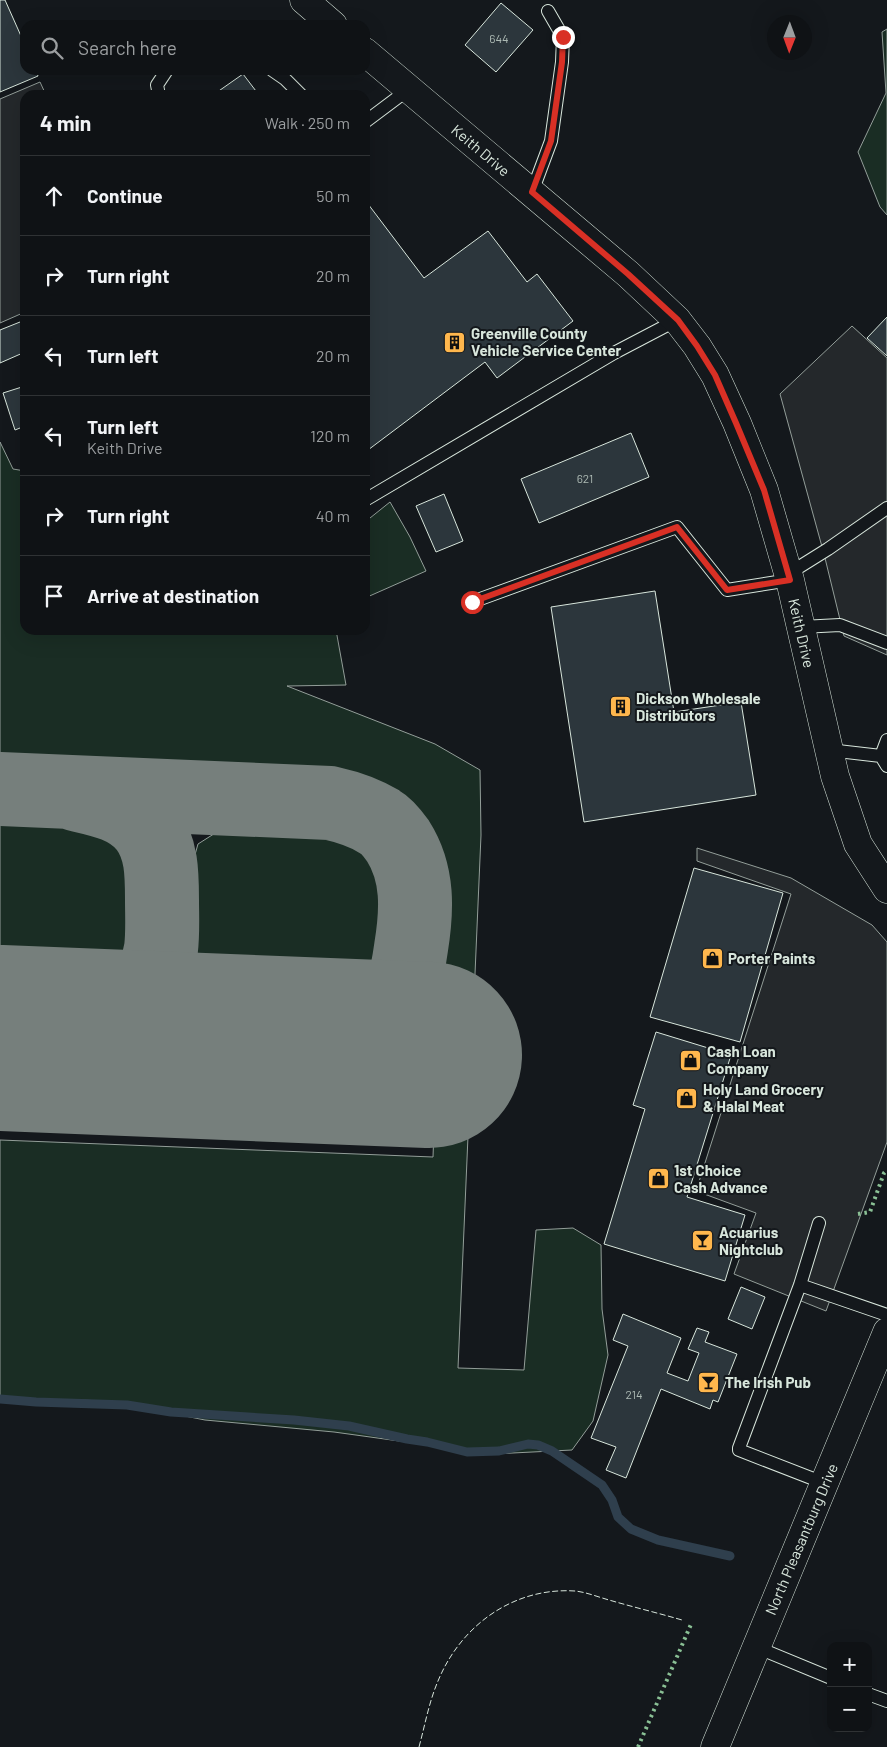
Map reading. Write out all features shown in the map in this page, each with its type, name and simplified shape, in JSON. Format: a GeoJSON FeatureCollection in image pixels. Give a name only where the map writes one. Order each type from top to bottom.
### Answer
{"type":"FeatureCollection","features":[{"type":"Feature","properties":{"kind":"street"},"geometry":{"type":"LineString","coordinates":[[304,0],[327,20]]}},
{"type":"Feature","properties":{"kind":"street","name":"Keith Drive"},"geometry":{"type":"LineString","coordinates":[[370,56],[628,274],[678,320],[697,346],[715,375],[764,490],[789,577],[835,776],[858,844],[887,889]]}},
{"type":"Feature","properties":{"kind":"street","name":"North Pleasantburg Drive"},"geometry":{"type":"LineString","coordinates":[[719,1746],[756,1647],[887,1332]]}},
{"type":"Feature","properties":{"kind":"lane"},"geometry":{"type":"LineString","coordinates":[[532,192],[551,141],[562,62],[563,37],[548,11]]}},
{"type":"Feature","properties":{"kind":"lane"},"geometry":{"type":"LineString","coordinates":[[158,90],[157,85],[164,75]]}},
{"type":"Feature","properties":{"kind":"lane"},"geometry":{"type":"LineString","coordinates":[[279,75],[296,90]]}},
{"type":"Feature","properties":{"kind":"lane"},"geometry":{"type":"LineString","coordinates":[[370,118],[409,89]]}},
{"type":"Feature","properties":{"kind":"lane"},"geometry":{"type":"LineString","coordinates":[[370,497],[614,353],[678,320]]}},
{"type":"Feature","properties":{"kind":"lane"},"geometry":{"type":"LineString","coordinates":[[472,602],[677,527],[727,590],[789,577],[887,508]]}},
{"type":"Feature","properties":{"kind":"lane"},"geometry":{"type":"LineString","coordinates":[[801,627],[840,625],[887,643]]}},
{"type":"Feature","properties":{"kind":"lane"},"geometry":{"type":"LineString","coordinates":[[829,750],[884,761],[887,740]]}},
{"type":"Feature","properties":{"kind":"lane"},"geometry":{"type":"LineString","coordinates":[[819,1223],[800,1285],[739,1450],[824,1483]]}},
{"type":"Feature","properties":{"kind":"lane"},"geometry":{"type":"LineString","coordinates":[[800,1285],[887,1315]]}},
{"type":"Feature","properties":{"kind":"lane"},"geometry":{"type":"LineString","coordinates":[[756,1647],[827,1676]]}},
{"type":"Feature","properties":{"kind":"lane"},"geometry":{"type":"LineString","coordinates":[[872,1695],[887,1701]]}},
{"type":"Feature","properties":{"kind":"green space"},"geometry":{"type":"Polygon","coordinates":[[[887,29],[887,215],[880,207],[858,152],[886,93],[882,32],[887,29]]]}},
{"type":"Feature","properties":{"kind":"green space"},"geometry":{"type":"Polygon","coordinates":[[[0,442],[13,469],[20,470],[20,635],[337,635],[346,685],[287,686],[435,744],[480,770],[481,835],[458,1368],[524,1370],[536,1230],[573,1228],[601,1245],[602,1309],[608,1355],[593,1421],[572,1450],[493,1454],[334,1432],[205,1420],[110,1401],[0,1398],[0,1140],[433,1157],[442,908],[439,869],[424,830],[400,802],[363,783],[0,768],[0,442]]]}},
{"type":"Feature","properties":{"kind":"green space"},"geometry":{"type":"Polygon","coordinates":[[[390,502],[410,537],[426,571],[370,596],[370,518],[390,502]]]}},
{"type":"Feature","properties":{"kind":"green space"},"geometry":{"type":"Polygon","coordinates":[[[0,816],[53,817],[93,821],[110,827],[122,839],[133,858],[140,884],[139,925],[133,953],[0,948],[0,816]]]}},
{"type":"Feature","properties":{"kind":"green space"},"geometry":{"type":"Polygon","coordinates":[[[272,826],[347,836],[373,854],[390,891],[390,924],[382,964],[191,956],[184,926],[185,890],[198,844],[220,830],[272,826]]]}},
{"type":"Feature","properties":{"kind":"shaded area"},"geometry":{"type":"Polygon","coordinates":[[[40,82],[44,90],[21,90],[40,82]]]}},
{"type":"Feature","properties":{"kind":"shaded area"},"geometry":{"type":"Polygon","coordinates":[[[20,90],[20,314],[0,323],[0,99],[20,90]]]}},
{"type":"Feature","properties":{"kind":"shaded area"},"geometry":{"type":"Polygon","coordinates":[[[852,326],[887,358],[887,655],[844,636],[824,554],[780,394],[852,326]]]}},
{"type":"Feature","properties":{"kind":"shaded area"},"geometry":{"type":"Polygon","coordinates":[[[697,848],[791,878],[872,925],[887,942],[887,1142],[826,1311],[734,1274],[756,1213],[696,1191],[791,894],[697,861],[697,848]]]}},
{"type":"Feature","properties":{"kind":"building"},"geometry":{"type":"Polygon","coordinates":[[[0,0],[5,0],[20,34],[20,75],[38,76],[0,92],[0,0]]]}},
{"type":"Feature","properties":{"kind":"building"},"geometry":{"type":"Polygon","coordinates":[[[501,3],[533,30],[496,72],[465,45],[501,3]]]}},
{"type":"Feature","properties":{"kind":"building"},"geometry":{"type":"Polygon","coordinates":[[[244,75],[255,90],[220,90],[244,75]]]}},
{"type":"Feature","properties":{"kind":"building","name":"Greenville County Vehicle Service Center"},"geometry":{"type":"Polygon","coordinates":[[[370,207],[424,278],[488,231],[527,282],[537,274],[573,321],[497,378],[485,362],[370,448],[370,207]]]}},
{"type":"Feature","properties":{"kind":"building"},"geometry":{"type":"Polygon","coordinates":[[[887,317],[887,356],[867,338],[887,317]]]}},
{"type":"Feature","properties":{"kind":"building"},"geometry":{"type":"Polygon","coordinates":[[[20,322],[20,354],[0,363],[0,330],[20,322]]]}},
{"type":"Feature","properties":{"kind":"building"},"geometry":{"type":"Polygon","coordinates":[[[20,388],[20,428],[15,430],[3,393],[20,388]]]}},
{"type":"Feature","properties":{"kind":"building"},"geometry":{"type":"Polygon","coordinates":[[[631,433],[649,477],[539,523],[521,479],[631,433]]]}},
{"type":"Feature","properties":{"kind":"building"},"geometry":{"type":"Polygon","coordinates":[[[444,494],[463,541],[436,552],[416,506],[444,494]]]}},
{"type":"Feature","properties":{"kind":"building","name":"Dickson Wholesale Distributors"},"geometry":{"type":"Polygon","coordinates":[[[655,591],[674,712],[741,702],[756,795],[584,822],[551,607],[655,591]]]}},
{"type":"Feature","properties":{"kind":"building"},"geometry":{"type":"Polygon","coordinates":[[[694,868],[783,893],[740,1042],[650,1017],[694,868]]]}},
{"type":"Feature","properties":{"kind":"building"},"geometry":{"type":"Polygon","coordinates":[[[656,1032],[731,1055],[687,1197],[745,1215],[725,1281],[604,1244],[645,1109],[633,1105],[656,1032]]]}},
{"type":"Feature","properties":{"kind":"building"},"geometry":{"type":"Polygon","coordinates":[[[741,1287],[765,1297],[752,1329],[728,1319],[741,1287]]]}},
{"type":"Feature","properties":{"kind":"building"},"geometry":{"type":"Polygon","coordinates":[[[623,1314],[681,1338],[667,1373],[688,1381],[699,1353],[688,1349],[697,1328],[709,1332],[705,1342],[737,1354],[718,1402],[713,1400],[710,1409],[661,1389],[626,1478],[606,1470],[616,1447],[591,1438],[628,1346],[613,1340],[623,1314]]]}},
{"type":"Feature","properties":{"kind":"waterway"},"geometry":{"type":"LineString","coordinates":[[0,1399],[127,1405],[171,1412],[294,1420],[349,1426],[467,1452],[499,1451],[528,1444],[538,1445],[552,1451],[602,1485],[612,1500],[618,1517],[631,1529],[658,1540],[730,1556]]}},
{"type":"Feature","properties":{"kind":"taxiway"},"geometry":{"type":"LineString","coordinates":[[0,789],[330,803],[350,808],[374,818],[385,826],[398,841],[405,854],[410,866],[415,893],[413,934],[405,980],[398,1001],[380,1028],[361,1041],[324,1051]]}},
{"type":"Feature","properties":{"kind":"taxiway"},"geometry":{"type":"LineString","coordinates":[[61,1040],[106,1031],[127,1017],[141,1000],[151,980],[159,960],[162,937],[161,871],[158,852],[151,835],[139,820],[122,808],[104,801],[75,794]]}},
{"type":"Feature","properties":{"kind":"runway"},"geometry":{"type":"LineString","coordinates":[[0,1038],[429,1055]]}},
{"type":"Feature","properties":{"kind":"hedge"},"geometry":{"type":"LineString","coordinates":[[858,1214],[870,1212],[884,1173],[887,1170]]}},
{"type":"Feature","properties":{"kind":"hedge"},"geometry":{"type":"LineString","coordinates":[[638,1747],[692,1622]]}},
{"type":"Feature","properties":{"kind":"fence"},"geometry":{"type":"LineString","coordinates":[[419,1747],[432,1697],[448,1661],[475,1627],[511,1603],[553,1591],[575,1591],[682,1620]]}},
{"type":"Feature","properties":{"kind":"place","name":"Greenville County Vehicle Service Center"},"geometry":{"type":"Point","coordinates":[455,342]}},
{"type":"Feature","properties":{"kind":"place","name":"Dickson Wholesale Distributors"},"geometry":{"type":"Point","coordinates":[620,707]}},
{"type":"Feature","properties":{"kind":"place","name":"Porter Paints"},"geometry":{"type":"Point","coordinates":[712,958]}},
{"type":"Feature","properties":{"kind":"place","name":"Cash Loan Company"},"geometry":{"type":"Point","coordinates":[691,1060]}},
{"type":"Feature","properties":{"kind":"place","name":"Holy Land Grocery & Halal Meat"},"geometry":{"type":"Point","coordinates":[687,1098]}},
{"type":"Feature","properties":{"kind":"place","name":"1st Choice Cash Advance"},"geometry":{"type":"Point","coordinates":[658,1179]}},
{"type":"Feature","properties":{"kind":"place","name":"Acuarius Nightclub"},"geometry":{"type":"Point","coordinates":[703,1241]}},
{"type":"Feature","properties":{"kind":"place","name":"The Irish Pub"},"geometry":{"type":"Point","coordinates":[709,1382]}},
{"type":"Feature","properties":{"kind":"route"},"geometry":{"type":"LineString","coordinates":[[472,602],[677,527],[727,590],[790,580],[764,490],[715,375],[697,346],[678,320],[628,274],[532,192],[551,141],[562,62],[563,37]]}}]}
